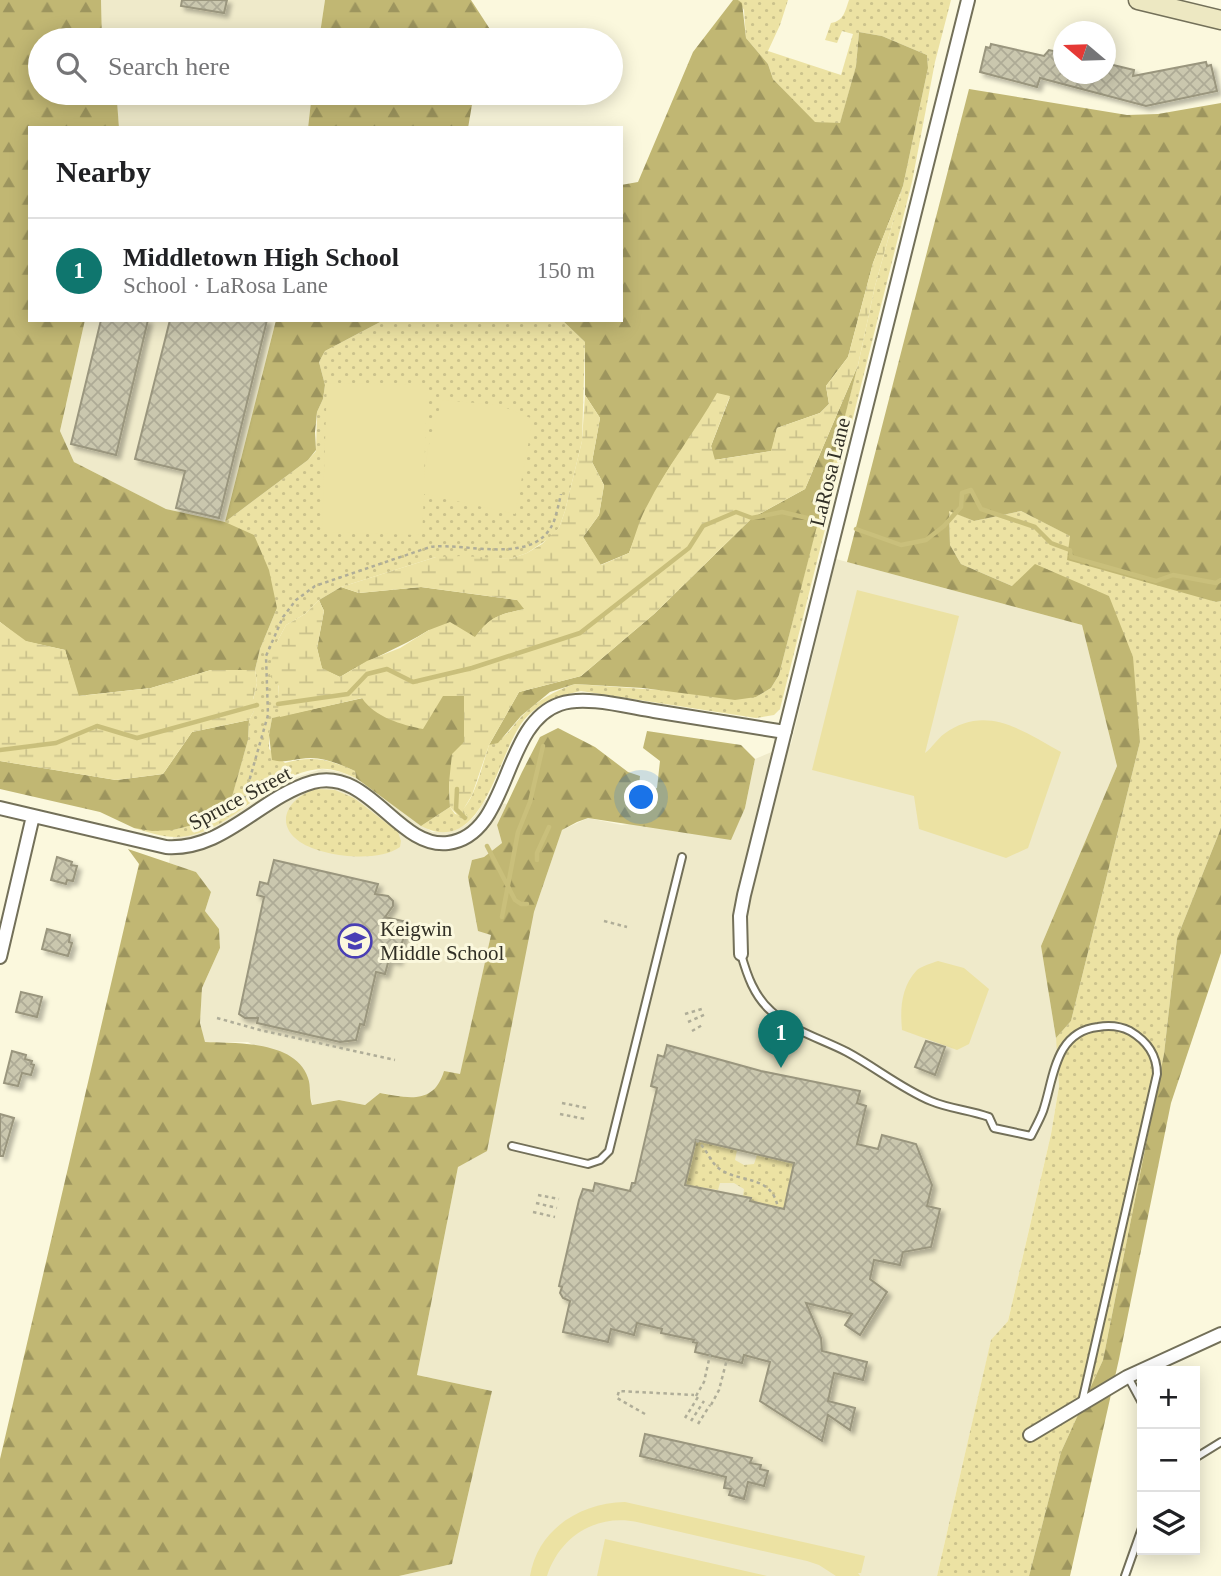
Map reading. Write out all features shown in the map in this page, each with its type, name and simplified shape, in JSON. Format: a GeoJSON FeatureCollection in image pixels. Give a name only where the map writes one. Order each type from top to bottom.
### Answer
{"type":"FeatureCollection","features":[{"type":"Feature","properties":{"kind":"main road"},"geometry":{"type":"LineString","coordinates":[[1138,0],[1221,20]]}},
{"type":"Feature","properties":{"kind":"street","name":"LaRosa Lane"},"geometry":{"type":"LineString","coordinates":[[741,954],[739,935],[744,895],[968,0]]}},
{"type":"Feature","properties":{"kind":"street","name":"Spruce Street"},"geometry":{"type":"LineString","coordinates":[[0,808],[166,847],[183,848],[216,837],[301,786],[330,780],[360,791],[423,838],[448,843],[468,835],[482,822],[490,811],[524,735],[536,720],[560,704],[611,704],[785,732]]}},
{"type":"Feature","properties":{"kind":"street"},"geometry":{"type":"LineString","coordinates":[[0,957],[33,816]]}},
{"type":"Feature","properties":{"kind":"street"},"geometry":{"type":"LineString","coordinates":[[1030,1435],[1127,1377],[1221,1334]]}},
{"type":"Feature","properties":{"kind":"lane"},"geometry":{"type":"LineString","coordinates":[[512,1146],[588,1164],[600,1160],[609,1151],[682,857]]}},
{"type":"Feature","properties":{"kind":"lane"},"geometry":{"type":"LineString","coordinates":[[741,954],[751,984],[761,1001],[783,1020],[805,1034],[849,1053],[924,1098],[989,1116],[993,1128],[1031,1136],[1043,1111],[1053,1068],[1064,1048],[1080,1031],[1101,1026],[1119,1028],[1142,1039],[1153,1052],[1157,1074],[1082,1404]]}},
{"type":"Feature","properties":{"kind":"lane"},"geometry":{"type":"LineString","coordinates":[[1127,1377],[1137,1394]]}},
{"type":"Feature","properties":{"kind":"lane"},"geometry":{"type":"LineString","coordinates":[[1200,1455],[1221,1442]]}},
{"type":"Feature","properties":{"kind":"lane"},"geometry":{"type":"LineString","coordinates":[[1125,1576],[1137,1542]]}},
{"type":"Feature","properties":{"kind":"path"},"geometry":{"type":"LineString","coordinates":[[242,806],[268,715],[266,656],[284,617],[296,600],[316,586],[430,547],[448,545],[499,550],[533,543],[544,535],[554,522],[561,494]]}},
{"type":"Feature","properties":{"kind":"path"},"geometry":{"type":"LineString","coordinates":[[604,921],[627,927]]}},
{"type":"Feature","properties":{"kind":"path"},"geometry":{"type":"LineString","coordinates":[[685,1014],[705,1008]]}},
{"type":"Feature","properties":{"kind":"path"},"geometry":{"type":"LineString","coordinates":[[688,1022],[706,1014]]}},
{"type":"Feature","properties":{"kind":"path"},"geometry":{"type":"LineString","coordinates":[[217,1018],[395,1060]]}},
{"type":"Feature","properties":{"kind":"path"},"geometry":{"type":"LineString","coordinates":[[692,1031],[704,1024]]}},
{"type":"Feature","properties":{"kind":"path"},"geometry":{"type":"LineString","coordinates":[[562,1103],[587,1108]]}},
{"type":"Feature","properties":{"kind":"path"},"geometry":{"type":"LineString","coordinates":[[560,1114],[585,1119]]}},
{"type":"Feature","properties":{"kind":"path"},"geometry":{"type":"LineString","coordinates":[[696,1140],[721,1170],[755,1180],[765,1186],[776,1199],[778,1208]]}},
{"type":"Feature","properties":{"kind":"path"},"geometry":{"type":"LineString","coordinates":[[538,1195],[559,1199]]}},
{"type":"Feature","properties":{"kind":"path"},"geometry":{"type":"LineString","coordinates":[[536,1203],[557,1208]]}},
{"type":"Feature","properties":{"kind":"path"},"geometry":{"type":"LineString","coordinates":[[533,1212],[555,1217]]}},
{"type":"Feature","properties":{"kind":"path"},"geometry":{"type":"LineString","coordinates":[[685,1418],[704,1382],[710,1356]]}},
{"type":"Feature","properties":{"kind":"path"},"geometry":{"type":"LineString","coordinates":[[698,1424],[719,1390],[727,1359]]}},
{"type":"Feature","properties":{"kind":"path"},"geometry":{"type":"LineString","coordinates":[[645,1414],[617,1398],[619,1391],[696,1396]]}},
{"type":"Feature","properties":{"kind":"path"},"geometry":{"type":"LineString","coordinates":[[691,1421],[704,1401]]}},
{"type":"Feature","properties":{"kind":"shaded area"},"geometry":{"type":"Polygon","coordinates":[[[101,0],[325,0],[321,28],[102,28],[101,0]]]}},
{"type":"Feature","properties":{"kind":"shaded area"},"geometry":{"type":"Polygon","coordinates":[[[117,105],[311,105],[308,126],[119,126],[117,105]]]}},
{"type":"Feature","properties":{"kind":"shaded area"},"geometry":{"type":"Polygon","coordinates":[[[85,322],[275,322],[225,522],[166,509],[74,462],[60,431],[85,322]]]}},
{"type":"Feature","properties":{"kind":"shaded area"},"geometry":{"type":"Polygon","coordinates":[[[836,559],[1082,625],[1117,766],[1041,946],[1058,1050],[1059,1086],[1051,1134],[1008,1321],[991,1341],[937,1576],[399,1576],[452,1564],[492,1391],[417,1375],[458,1167],[534,912],[562,830],[588,818],[622,825],[745,808],[755,759],[791,744],[836,559]]]}},
{"type":"Feature","properties":{"kind":"shaded area","name":"Keigwin Middle School"},"geometry":{"type":"Polygon","coordinates":[[[322,769],[356,778],[432,832],[455,830],[465,825],[475,816],[485,800],[507,804],[497,825],[502,843],[484,857],[472,860],[491,935],[460,1075],[441,1082],[428,1095],[412,1098],[381,1093],[365,1105],[339,1100],[312,1105],[308,1078],[248,1042],[204,1042],[200,1023],[202,988],[220,948],[219,929],[205,911],[211,892],[196,872],[169,863],[173,837],[216,826],[290,779],[322,769]]]}},
{"type":"Feature","properties":{"kind":"green space"},"geometry":{"type":"Polygon","coordinates":[[[0,0],[101,0],[102,28],[28,28],[28,105],[117,105],[119,126],[28,126],[28,322],[85,322],[60,431],[74,462],[166,509],[225,522],[254,535],[269,570],[277,608],[260,649],[255,670],[211,670],[151,688],[78,696],[65,650],[24,641],[0,622],[0,0]]]}},
{"type":"Feature","properties":{"kind":"green space"},"geometry":{"type":"Polygon","coordinates":[[[325,0],[471,0],[489,28],[321,28],[325,0]]]}},
{"type":"Feature","properties":{"kind":"green space"},"geometry":{"type":"Polygon","coordinates":[[[733,0],[738,0],[742,3],[746,38],[768,64],[773,79],[815,122],[840,123],[856,66],[859,32],[882,36],[927,55],[928,68],[903,186],[873,263],[848,357],[826,386],[829,404],[820,413],[777,428],[772,451],[714,460],[711,446],[730,397],[696,433],[669,468],[648,507],[629,553],[600,565],[583,537],[599,515],[604,485],[592,462],[600,418],[585,395],[585,342],[564,322],[623,322],[623,185],[638,182],[693,52],[733,0]]]}},
{"type":"Feature","properties":{"kind":"green space"},"geometry":{"type":"Polygon","coordinates":[[[738,0],[788,0],[768,51],[841,75],[853,34],[842,31],[837,43],[825,40],[831,23],[841,18],[849,0],[951,0],[935,62],[912,182],[780,709],[774,715],[756,718],[581,691],[565,695],[543,704],[524,720],[514,735],[486,798],[474,816],[460,828],[442,832],[421,826],[450,807],[455,814],[468,817],[462,810],[475,789],[489,745],[504,737],[534,705],[560,690],[575,684],[756,697],[771,688],[779,675],[817,524],[822,515],[819,514],[858,365],[875,286],[903,186],[928,68],[927,55],[882,36],[859,32],[856,66],[840,124],[814,122],[773,79],[768,64],[746,38],[744,10],[738,0]]]}},
{"type":"Feature","properties":{"kind":"green space"},"geometry":{"type":"Polygon","coordinates":[[[969,89],[1127,115],[1158,114],[1221,103],[1221,601],[1216,602],[1067,560],[1070,536],[1021,511],[974,521],[949,511],[950,545],[961,564],[1012,586],[1035,564],[1109,596],[1133,657],[1140,742],[1071,1021],[1056,1038],[1041,946],[1117,766],[1082,625],[847,562],[969,89]]]}},
{"type":"Feature","properties":{"kind":"green space"},"geometry":{"type":"Polygon","coordinates":[[[311,105],[472,105],[468,126],[308,126],[311,105]]]}},
{"type":"Feature","properties":{"kind":"green space"},"geometry":{"type":"Polygon","coordinates":[[[903,186],[875,286],[858,365],[805,489],[752,518],[654,614],[581,676],[519,692],[489,745],[472,795],[463,810],[468,817],[463,821],[450,807],[449,783],[452,754],[464,742],[464,696],[443,696],[423,729],[381,715],[362,698],[280,717],[280,708],[273,708],[273,699],[279,698],[279,686],[270,676],[277,642],[286,625],[305,614],[319,600],[324,611],[317,648],[322,668],[340,677],[367,661],[400,648],[429,630],[450,622],[475,637],[496,617],[524,609],[517,600],[421,587],[359,593],[341,587],[436,557],[510,559],[542,544],[559,528],[565,511],[582,441],[585,395],[600,418],[592,462],[604,485],[599,515],[583,537],[601,565],[629,553],[655,491],[717,393],[730,396],[711,446],[715,460],[771,451],[777,428],[820,413],[829,404],[826,386],[848,357],[873,263],[903,186]]]}},
{"type":"Feature","properties":{"kind":"green space"},"geometry":{"type":"Polygon","coordinates":[[[275,322],[380,322],[325,351],[319,362],[325,385],[317,412],[316,450],[308,460],[225,522],[275,322]]]}},
{"type":"Feature","properties":{"kind":"green space"},"geometry":{"type":"Polygon","coordinates":[[[380,322],[564,322],[585,342],[582,441],[559,528],[551,537],[527,553],[510,559],[436,557],[341,587],[286,625],[277,642],[279,698],[274,708],[280,708],[280,717],[272,718],[269,749],[285,763],[304,759],[329,762],[355,771],[356,778],[329,769],[301,773],[265,792],[215,827],[196,834],[171,837],[134,828],[173,830],[197,824],[217,814],[230,803],[248,740],[249,720],[254,711],[253,700],[257,683],[255,670],[260,649],[277,608],[225,522],[308,460],[316,451],[317,412],[325,385],[319,362],[325,351],[380,322]]]}},
{"type":"Feature","properties":{"kind":"green space"},"geometry":{"type":"Polygon","coordinates":[[[858,365],[779,675],[771,688],[756,697],[735,700],[643,688],[575,684],[550,692],[521,716],[498,743],[489,745],[519,692],[581,676],[654,614],[752,518],[805,489],[858,365]]]}},
{"type":"Feature","properties":{"kind":"green space"},"geometry":{"type":"Polygon","coordinates":[[[327,383],[427,385],[424,478],[428,448],[442,400],[499,405],[533,419],[515,514],[424,494],[422,535],[322,532],[327,383]]]}},
{"type":"Feature","properties":{"kind":"green space"},"geometry":{"type":"Polygon","coordinates":[[[949,510],[974,521],[1021,511],[1215,602],[1221,601],[1221,828],[1177,938],[1164,1054],[1103,1360],[1061,1452],[1029,1576],[937,1576],[991,1340],[1008,1321],[1051,1134],[1059,1086],[1056,1038],[1071,1021],[1140,742],[1109,596],[1012,586],[961,564],[950,545],[949,510]]]}},
{"type":"Feature","properties":{"kind":"green space"},"geometry":{"type":"Polygon","coordinates":[[[341,587],[359,593],[421,587],[518,600],[525,609],[496,618],[475,638],[429,630],[340,677],[322,669],[317,648],[324,611],[319,600],[341,587]]]}},
{"type":"Feature","properties":{"kind":"green space"},"geometry":{"type":"Polygon","coordinates":[[[857,590],[959,616],[925,753],[941,736],[960,725],[975,721],[1004,723],[1061,752],[1028,848],[1006,858],[919,829],[914,796],[812,770],[857,590]]]}},
{"type":"Feature","properties":{"kind":"green space"},"geometry":{"type":"Polygon","coordinates":[[[0,622],[26,641],[65,650],[79,696],[151,688],[211,670],[255,670],[257,683],[253,699],[259,699],[259,710],[254,711],[249,720],[192,732],[163,774],[116,780],[0,761],[0,622]]]}},
{"type":"Feature","properties":{"kind":"green space"},"geometry":{"type":"Polygon","coordinates":[[[465,696],[464,742],[449,783],[450,807],[421,826],[356,778],[355,771],[328,760],[314,758],[272,760],[269,735],[272,718],[363,698],[465,696]]]}},
{"type":"Feature","properties":{"kind":"green space"},"geometry":{"type":"Polygon","coordinates":[[[249,720],[248,740],[230,804],[197,824],[173,830],[134,828],[100,812],[0,789],[0,761],[116,780],[163,774],[192,732],[249,720]]]}},
{"type":"Feature","properties":{"kind":"green space"},"geometry":{"type":"Polygon","coordinates":[[[558,728],[595,747],[628,772],[640,776],[638,795],[657,788],[660,761],[643,748],[647,731],[741,745],[755,759],[745,808],[731,840],[588,818],[562,830],[534,912],[487,1151],[458,1167],[417,1375],[492,1391],[452,1564],[399,1576],[0,1576],[0,1459],[139,864],[128,849],[196,872],[211,892],[205,911],[219,929],[220,948],[202,988],[200,1023],[205,1042],[264,1046],[291,1057],[301,1066],[308,1078],[312,1105],[339,1100],[365,1105],[380,1093],[419,1097],[434,1089],[444,1071],[460,1074],[491,935],[478,931],[468,877],[472,860],[484,857],[502,843],[497,825],[522,772],[540,737],[558,728]]]}},
{"type":"Feature","properties":{"kind":"green space"},"geometry":{"type":"Polygon","coordinates":[[[318,789],[335,790],[354,798],[398,832],[400,847],[378,855],[350,856],[322,851],[300,842],[287,827],[288,811],[299,797],[318,789]]]}},
{"type":"Feature","properties":{"kind":"green space"},"geometry":{"type":"Polygon","coordinates":[[[1221,828],[1221,953],[1171,1103],[1119,1359],[1070,1576],[1029,1576],[1061,1452],[1103,1360],[1164,1054],[1177,938],[1221,828]]]}},
{"type":"Feature","properties":{"kind":"green space"},"geometry":{"type":"Polygon","coordinates":[[[938,961],[964,968],[989,989],[969,1044],[957,1050],[902,1030],[902,1006],[908,984],[917,970],[938,961]]]}},
{"type":"Feature","properties":{"kind":"green space"},"geometry":{"type":"Polygon","coordinates":[[[697,1134],[708,1143],[737,1150],[735,1160],[744,1165],[754,1164],[757,1155],[785,1161],[796,1157],[784,1209],[750,1201],[750,1198],[743,1196],[744,1189],[734,1183],[720,1183],[718,1190],[685,1185],[697,1134]]]}},
{"type":"Feature","properties":{"kind":"green space"},"geometry":{"type":"Polygon","coordinates":[[[625,1502],[865,1556],[861,1573],[858,1573],[860,1576],[836,1576],[807,1561],[622,1520],[607,1521],[582,1531],[570,1539],[561,1550],[547,1576],[530,1576],[542,1545],[564,1522],[592,1507],[625,1502]]]}},
{"type":"Feature","properties":{"kind":"green space"},"geometry":{"type":"Polygon","coordinates":[[[605,1539],[767,1576],[597,1576],[605,1539]]]}},
{"type":"Feature","properties":{"kind":"building"},"geometry":{"type":"Polygon","coordinates":[[[182,0],[227,0],[224,13],[181,6],[182,0]]]}},
{"type":"Feature","properties":{"kind":"building"},"geometry":{"type":"Polygon","coordinates":[[[991,44],[1044,56],[1049,50],[1053,51],[1053,81],[1040,78],[1037,87],[980,72],[986,47],[990,48],[991,44]]]}},
{"type":"Feature","properties":{"kind":"building"},"geometry":{"type":"Polygon","coordinates":[[[1206,62],[1207,66],[1211,65],[1217,91],[1146,106],[1063,84],[1116,84],[1116,66],[1134,70],[1133,76],[1206,62]]]}},
{"type":"Feature","properties":{"kind":"building"},"geometry":{"type":"Polygon","coordinates":[[[101,322],[148,322],[116,455],[71,444],[101,322]]]}},
{"type":"Feature","properties":{"kind":"building"},"geometry":{"type":"Polygon","coordinates":[[[169,322],[267,322],[219,518],[176,508],[185,471],[135,459],[169,322]]]}},
{"type":"Feature","properties":{"kind":"building"},"geometry":{"type":"Polygon","coordinates":[[[57,857],[77,866],[73,881],[67,880],[66,884],[51,880],[57,857]]]}},
{"type":"Feature","properties":{"kind":"building"},"geometry":{"type":"Polygon","coordinates":[[[274,860],[378,884],[375,894],[388,896],[393,901],[393,906],[385,917],[407,922],[398,961],[389,959],[385,974],[376,972],[364,1025],[360,1024],[356,1040],[340,1042],[257,1023],[258,1018],[245,1018],[239,1014],[264,897],[257,895],[260,882],[268,884],[274,860]]]}},
{"type":"Feature","properties":{"kind":"building"},"geometry":{"type":"Polygon","coordinates":[[[47,929],[70,935],[69,942],[72,943],[68,956],[42,949],[47,929]]]}},
{"type":"Feature","properties":{"kind":"building"},"geometry":{"type":"Polygon","coordinates":[[[21,992],[42,997],[37,1017],[16,1012],[21,992]]]}},
{"type":"Feature","properties":{"kind":"building"},"geometry":{"type":"Polygon","coordinates":[[[926,1041],[945,1047],[935,1075],[915,1067],[926,1041]]]}},
{"type":"Feature","properties":{"kind":"building"},"geometry":{"type":"Polygon","coordinates":[[[667,1045],[761,1071],[860,1091],[857,1103],[866,1106],[857,1144],[878,1149],[882,1135],[916,1144],[932,1185],[927,1206],[940,1209],[931,1247],[903,1252],[900,1265],[874,1260],[870,1279],[887,1292],[860,1335],[845,1325],[852,1314],[806,1303],[821,1338],[822,1351],[867,1362],[863,1380],[834,1373],[828,1401],[855,1408],[850,1430],[828,1415],[822,1441],[760,1401],[770,1362],[744,1355],[742,1363],[695,1352],[697,1343],[693,1342],[694,1340],[661,1333],[662,1329],[637,1323],[634,1335],[611,1329],[608,1342],[563,1332],[570,1301],[563,1298],[560,1293],[562,1287],[559,1286],[583,1189],[593,1191],[595,1183],[630,1191],[632,1183],[635,1183],[657,1088],[651,1086],[658,1055],[664,1057],[667,1045]],[[696,1140],[685,1185],[751,1198],[750,1201],[784,1209],[794,1163],[696,1140]]]}},
{"type":"Feature","properties":{"kind":"building"},"geometry":{"type":"Polygon","coordinates":[[[12,1051],[26,1055],[25,1059],[32,1061],[31,1064],[34,1065],[31,1075],[22,1073],[18,1086],[4,1083],[12,1051]]]}},
{"type":"Feature","properties":{"kind":"building"},"geometry":{"type":"Polygon","coordinates":[[[0,1114],[14,1118],[3,1156],[0,1156],[0,1114]]]}},
{"type":"Feature","properties":{"kind":"building"},"geometry":{"type":"Polygon","coordinates":[[[645,1434],[752,1458],[750,1463],[761,1465],[760,1469],[768,1471],[764,1486],[748,1482],[744,1499],[729,1495],[731,1489],[724,1488],[726,1477],[640,1456],[645,1434]]]}},
{"type":"Feature","properties":{"kind":"waterway"},"geometry":{"type":"LineString","coordinates":[[856,529],[901,545],[926,540],[944,526],[961,507],[962,493],[971,490],[981,509],[1035,527],[1051,543],[1070,550],[1071,557],[1156,581],[1173,575],[1216,583],[1221,580]]}},
{"type":"Feature","properties":{"kind":"waterway"},"geometry":{"type":"LineString","coordinates":[[278,704],[348,694],[367,674],[387,669],[413,682],[472,668],[580,633],[689,548],[703,526],[736,512],[752,518],[782,512],[820,521]]}},
{"type":"Feature","properties":{"kind":"waterway"},"geometry":{"type":"LineString","coordinates":[[0,750],[56,743],[97,726],[137,738],[257,705]]}},
{"type":"Feature","properties":{"kind":"waterway"},"geometry":{"type":"LineString","coordinates":[[502,917],[518,832],[530,802],[543,746]]}},
{"type":"Feature","properties":{"kind":"waterway"},"geometry":{"type":"LineString","coordinates":[[457,789],[456,809],[465,818]]}},
{"type":"Feature","properties":{"kind":"waterway"},"geometry":{"type":"LineString","coordinates":[[537,860],[537,853],[549,827]]}},
{"type":"Feature","properties":{"kind":"waterway"},"geometry":{"type":"LineString","coordinates":[[487,846],[515,900],[527,904]]}},
{"type":"Feature","properties":{"kind":"place","name":"Keigwin Middle School"},"geometry":{"type":"Point","coordinates":[355,941]}},
{"type":"Feature","properties":{"kind":"place","name":"Middletown High School"},"geometry":{"type":"Point","coordinates":[781,1068]}}]}
